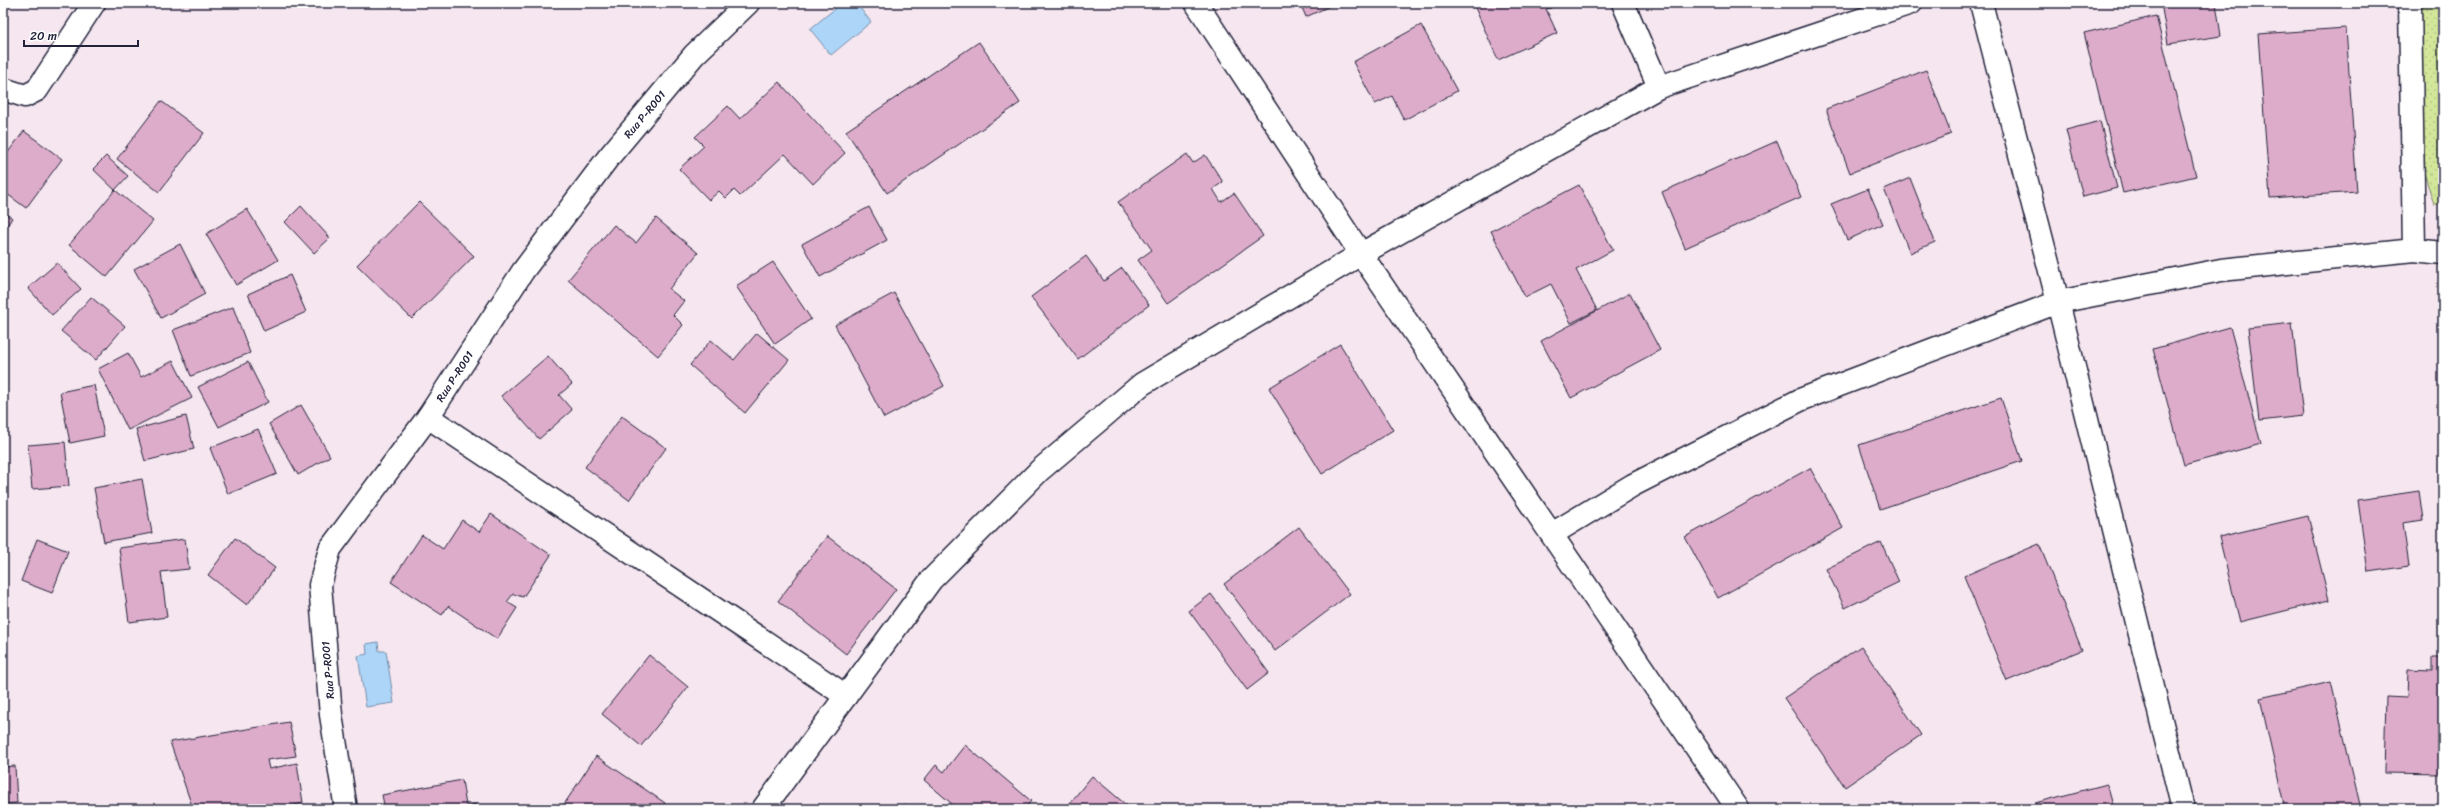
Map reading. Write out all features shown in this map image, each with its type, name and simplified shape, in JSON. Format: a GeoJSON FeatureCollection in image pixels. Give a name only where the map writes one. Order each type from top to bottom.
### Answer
{"type":"FeatureCollection","features":[{"type":"Feature","properties":{"kind":"street"},"geometry":{"type":"LineString","coordinates":[[3,89],[25,96],[37,90],[94,3]]}},
{"type":"Feature","properties":{"kind":"street","name":"Rua P-R001"},"geometry":{"type":"LineString","coordinates":[[346,809],[332,715],[320,585],[330,549],[428,417],[523,271],[608,158],[694,55],[748,3]]}},
{"type":"Feature","properties":{"kind":"street"},"geometry":{"type":"LineString","coordinates":[[1196,3],[1361,254],[1738,809]]}},
{"type":"Feature","properties":{"kind":"street"},"geometry":{"type":"LineString","coordinates":[[1623,3],[1659,87]]}},
{"type":"Feature","properties":{"kind":"street"},"geometry":{"type":"LineString","coordinates":[[762,809],[932,580],[1040,470],[1142,384],[1361,254],[1659,87],[1911,3]]}},
{"type":"Feature","properties":{"kind":"street"},"geometry":{"type":"LineString","coordinates":[[1981,3],[2058,302],[2183,809]]}},
{"type":"Feature","properties":{"kind":"street"},"geometry":{"type":"LineString","coordinates":[[2410,3],[2414,250]]}},
{"type":"Feature","properties":{"kind":"street"},"geometry":{"type":"LineString","coordinates":[[1552,534],[1633,485],[1800,400],[2058,302],[2221,270],[2414,250],[2443,252]]}},
{"type":"Feature","properties":{"kind":"street"},"geometry":{"type":"LineString","coordinates":[[428,417],[846,696]]}},
{"type":"Feature","properties":{"kind":"green space"},"geometry":{"type":"Polygon","coordinates":[[[2417,3],[2443,3],[2443,204],[2434,204],[2422,167],[2417,3]]]}},
{"type":"Feature","properties":{"kind":"water"},"geometry":{"type":"Polygon","coordinates":[[[842,3],[856,3],[871,22],[831,55],[810,29],[842,3]]]}},
{"type":"Feature","properties":{"kind":"water"},"geometry":{"type":"Polygon","coordinates":[[[378,642],[379,651],[386,651],[394,703],[366,707],[358,656],[367,654],[366,644],[378,642]]]}},
{"type":"Feature","properties":{"kind":"building"},"geometry":{"type":"Polygon","coordinates":[[[1300,3],[1336,3],[1306,17],[1300,3]]]}},
{"type":"Feature","properties":{"kind":"building"},"geometry":{"type":"Polygon","coordinates":[[[1473,3],[1549,3],[1551,8],[1546,9],[1557,33],[1498,60],[1473,3]]]}},
{"type":"Feature","properties":{"kind":"building"},"geometry":{"type":"Polygon","coordinates":[[[2161,3],[2216,3],[2221,36],[2168,44],[2161,3]]]}},
{"type":"Feature","properties":{"kind":"building"},"geometry":{"type":"Polygon","coordinates":[[[2156,16],[2196,176],[2123,193],[2084,33],[2156,16]]]}},
{"type":"Feature","properties":{"kind":"building"},"geometry":{"type":"Polygon","coordinates":[[[1421,25],[1457,91],[1404,120],[1392,96],[1375,104],[1353,62],[1421,25]]]}},
{"type":"Feature","properties":{"kind":"building"},"geometry":{"type":"Polygon","coordinates":[[[2346,28],[2357,192],[2270,198],[2258,34],[2346,28]]]}},
{"type":"Feature","properties":{"kind":"building"},"geometry":{"type":"Polygon","coordinates":[[[979,42],[1020,103],[887,193],[846,131],[979,42]]]}},
{"type":"Feature","properties":{"kind":"building"},"geometry":{"type":"Polygon","coordinates":[[[1926,70],[1951,134],[1850,173],[1826,109],[1926,70]]]}},
{"type":"Feature","properties":{"kind":"building"},"geometry":{"type":"Polygon","coordinates":[[[779,82],[845,153],[813,184],[785,154],[740,196],[734,190],[726,198],[719,191],[709,200],[679,169],[704,146],[695,137],[728,106],[740,119],[779,82]]]}},
{"type":"Feature","properties":{"kind":"building"},"geometry":{"type":"Polygon","coordinates":[[[161,101],[204,133],[159,192],[117,159],[161,101]]]}},
{"type":"Feature","properties":{"kind":"building"},"geometry":{"type":"Polygon","coordinates":[[[2100,121],[2117,188],[2083,197],[2066,130],[2100,121]]]}},
{"type":"Feature","properties":{"kind":"building"},"geometry":{"type":"Polygon","coordinates":[[[24,131],[62,159],[26,208],[3,191],[3,159],[24,131]]]}},
{"type":"Feature","properties":{"kind":"building"},"geometry":{"type":"Polygon","coordinates":[[[1777,141],[1801,197],[1685,248],[1662,192],[1777,141]]]}},
{"type":"Feature","properties":{"kind":"building"},"geometry":{"type":"Polygon","coordinates":[[[1187,154],[1193,163],[1205,155],[1223,182],[1213,189],[1221,202],[1234,193],[1263,236],[1168,303],[1138,260],[1152,250],[1118,202],[1187,154]]]}},
{"type":"Feature","properties":{"kind":"building"},"geometry":{"type":"Polygon","coordinates":[[[106,156],[128,176],[115,190],[93,169],[106,156]]]}},
{"type":"Feature","properties":{"kind":"building"},"geometry":{"type":"Polygon","coordinates":[[[1910,178],[1935,242],[1910,253],[1884,189],[1910,178]]]}},
{"type":"Feature","properties":{"kind":"building"},"geometry":{"type":"Polygon","coordinates":[[[1579,185],[1613,250],[1576,270],[1597,310],[1571,323],[1551,284],[1525,297],[1491,231],[1579,185]]]}},
{"type":"Feature","properties":{"kind":"building"},"geometry":{"type":"Polygon","coordinates":[[[1868,189],[1883,224],[1847,240],[1831,204],[1868,189]]]}},
{"type":"Feature","properties":{"kind":"building"},"geometry":{"type":"Polygon","coordinates":[[[115,190],[153,221],[107,277],[69,245],[115,190]]]}},
{"type":"Feature","properties":{"kind":"building"},"geometry":{"type":"Polygon","coordinates":[[[419,202],[474,256],[412,319],[357,265],[419,202]]]}},
{"type":"Feature","properties":{"kind":"building"},"geometry":{"type":"Polygon","coordinates":[[[301,206],[330,238],[314,253],[285,222],[301,206]]]}},
{"type":"Feature","properties":{"kind":"building"},"geometry":{"type":"Polygon","coordinates":[[[869,207],[887,240],[820,277],[802,244],[869,207]]]}},
{"type":"Feature","properties":{"kind":"building"},"geometry":{"type":"Polygon","coordinates":[[[247,209],[278,260],[236,285],[206,234],[247,209]]]}},
{"type":"Feature","properties":{"kind":"building"},"geometry":{"type":"Polygon","coordinates":[[[3,212],[12,218],[3,232],[3,212]]]}},
{"type":"Feature","properties":{"kind":"building"},"geometry":{"type":"Polygon","coordinates":[[[656,218],[698,253],[669,289],[684,301],[673,315],[683,325],[658,356],[568,280],[614,225],[636,243],[656,218]]]}},
{"type":"Feature","properties":{"kind":"building"},"geometry":{"type":"Polygon","coordinates":[[[180,244],[205,294],[161,318],[134,269],[180,244]]]}},
{"type":"Feature","properties":{"kind":"building"},"geometry":{"type":"Polygon","coordinates":[[[1086,256],[1104,281],[1122,268],[1149,305],[1078,359],[1031,297],[1086,256]]]}},
{"type":"Feature","properties":{"kind":"building"},"geometry":{"type":"Polygon","coordinates":[[[773,262],[811,319],[775,344],[736,286],[773,262]]]}},
{"type":"Feature","properties":{"kind":"building"},"geometry":{"type":"Polygon","coordinates":[[[57,263],[81,289],[52,315],[28,288],[57,263]]]}},
{"type":"Feature","properties":{"kind":"building"},"geometry":{"type":"Polygon","coordinates":[[[290,275],[306,312],[264,331],[248,294],[290,275]]]}},
{"type":"Feature","properties":{"kind":"building"},"geometry":{"type":"Polygon","coordinates":[[[894,293],[944,386],[884,418],[835,325],[894,293]]]}},
{"type":"Feature","properties":{"kind":"building"},"geometry":{"type":"Polygon","coordinates":[[[1630,293],[1660,350],[1571,398],[1541,341],[1630,293]]]}},
{"type":"Feature","properties":{"kind":"building"},"geometry":{"type":"Polygon","coordinates":[[[91,297],[125,326],[96,360],[61,331],[91,297]]]}},
{"type":"Feature","properties":{"kind":"building"},"geometry":{"type":"Polygon","coordinates":[[[233,307],[250,353],[191,376],[173,330],[233,307]]]}},
{"type":"Feature","properties":{"kind":"building"},"geometry":{"type":"Polygon","coordinates":[[[2292,323],[2303,416],[2259,421],[2248,328],[2292,323]]]}},
{"type":"Feature","properties":{"kind":"building"},"geometry":{"type":"Polygon","coordinates":[[[2230,327],[2261,444],[2184,465],[2153,349],[2230,327]]]}},
{"type":"Feature","properties":{"kind":"building"},"geometry":{"type":"Polygon","coordinates":[[[757,333],[789,360],[745,413],[690,365],[711,340],[734,360],[757,333]]]}},
{"type":"Feature","properties":{"kind":"building"},"geometry":{"type":"Polygon","coordinates":[[[1340,344],[1393,430],[1322,474],[1269,388],[1340,344]]]}},
{"type":"Feature","properties":{"kind":"building"},"geometry":{"type":"Polygon","coordinates":[[[128,353],[141,377],[173,361],[192,398],[128,430],[98,369],[128,353]]]}},
{"type":"Feature","properties":{"kind":"building"},"geometry":{"type":"Polygon","coordinates":[[[548,356],[572,384],[559,395],[572,410],[539,439],[501,396],[548,356]]]}},
{"type":"Feature","properties":{"kind":"building"},"geometry":{"type":"Polygon","coordinates":[[[248,362],[268,402],[219,427],[198,387],[248,362]]]}},
{"type":"Feature","properties":{"kind":"building"},"geometry":{"type":"Polygon","coordinates":[[[94,385],[104,436],[70,443],[60,392],[94,385]]]}},
{"type":"Feature","properties":{"kind":"building"},"geometry":{"type":"Polygon","coordinates":[[[2001,398],[2022,461],[1880,509],[1859,445],[2001,398]]]}},
{"type":"Feature","properties":{"kind":"building"},"geometry":{"type":"Polygon","coordinates":[[[301,405],[330,456],[298,475],[269,424],[301,405]]]}},
{"type":"Feature","properties":{"kind":"building"},"geometry":{"type":"Polygon","coordinates":[[[186,416],[194,449],[145,461],[136,429],[186,416]]]}},
{"type":"Feature","properties":{"kind":"building"},"geometry":{"type":"Polygon","coordinates":[[[622,416],[666,448],[629,500],[585,467],[622,416]]]}},
{"type":"Feature","properties":{"kind":"building"},"geometry":{"type":"Polygon","coordinates":[[[258,429],[277,474],[228,494],[210,448],[258,429]]]}},
{"type":"Feature","properties":{"kind":"building"},"geometry":{"type":"Polygon","coordinates":[[[65,442],[69,486],[32,489],[28,445],[65,442]]]}},
{"type":"Feature","properties":{"kind":"building"},"geometry":{"type":"Polygon","coordinates":[[[1810,468],[1843,528],[1718,598],[1685,537],[1810,468]]]}},
{"type":"Feature","properties":{"kind":"building"},"geometry":{"type":"Polygon","coordinates":[[[142,479],[152,533],[104,542],[94,488],[142,479]]]}},
{"type":"Feature","properties":{"kind":"building"},"geometry":{"type":"Polygon","coordinates":[[[2419,491],[2423,520],[2403,523],[2409,566],[2368,572],[2358,500],[2419,491]]]}},
{"type":"Feature","properties":{"kind":"building"},"geometry":{"type":"Polygon","coordinates":[[[491,514],[551,555],[523,597],[513,594],[507,602],[517,608],[497,639],[448,606],[442,615],[391,582],[422,535],[443,549],[462,520],[479,532],[491,514]]]}},
{"type":"Feature","properties":{"kind":"building"},"geometry":{"type":"Polygon","coordinates":[[[2308,516],[2329,600],[2240,622],[2219,537],[2308,516]]]}},
{"type":"Feature","properties":{"kind":"building"},"geometry":{"type":"Polygon","coordinates":[[[1299,527],[1350,594],[1275,651],[1224,584],[1299,527]]]}},
{"type":"Feature","properties":{"kind":"building"},"geometry":{"type":"Polygon","coordinates":[[[827,536],[896,589],[846,654],[778,601],[827,536]]]}},
{"type":"Feature","properties":{"kind":"building"},"geometry":{"type":"Polygon","coordinates":[[[235,538],[275,568],[247,605],[208,575],[235,538]]]}},
{"type":"Feature","properties":{"kind":"building"},"geometry":{"type":"Polygon","coordinates":[[[37,539],[68,551],[52,593],[21,581],[37,539]]]}},
{"type":"Feature","properties":{"kind":"building"},"geometry":{"type":"Polygon","coordinates":[[[185,539],[189,569],[161,572],[167,617],[129,622],[119,548],[185,539]]]}},
{"type":"Feature","properties":{"kind":"building"},"geometry":{"type":"Polygon","coordinates":[[[1881,542],[1899,582],[1845,608],[1826,569],[1881,542]]]}},
{"type":"Feature","properties":{"kind":"building"},"geometry":{"type":"Polygon","coordinates":[[[2039,544],[2082,650],[2007,681],[1964,576],[2039,544]]]}},
{"type":"Feature","properties":{"kind":"building"},"geometry":{"type":"Polygon","coordinates":[[[1211,594],[1269,673],[1247,690],[1189,611],[1211,594]]]}},
{"type":"Feature","properties":{"kind":"building"},"geometry":{"type":"Polygon","coordinates":[[[1861,646],[1921,735],[1845,787],[1784,698],[1861,646]]]}},
{"type":"Feature","properties":{"kind":"building"},"geometry":{"type":"Polygon","coordinates":[[[649,655],[688,687],[641,746],[602,714],[649,655]]]}},
{"type":"Feature","properties":{"kind":"building"},"geometry":{"type":"Polygon","coordinates":[[[2433,658],[2443,658],[2443,774],[2384,773],[2386,697],[2407,698],[2408,670],[2433,671],[2433,658]]]}},
{"type":"Feature","properties":{"kind":"building"},"geometry":{"type":"Polygon","coordinates":[[[2331,682],[2361,809],[2285,809],[2260,698],[2331,682]]]}},
{"type":"Feature","properties":{"kind":"building"},"geometry":{"type":"Polygon","coordinates":[[[289,722],[296,756],[267,760],[269,769],[297,763],[303,803],[278,809],[193,809],[170,742],[289,722]]]}},
{"type":"Feature","properties":{"kind":"building"},"geometry":{"type":"Polygon","coordinates":[[[965,745],[1031,801],[1024,809],[958,809],[924,780],[936,765],[944,772],[965,745]]]}},
{"type":"Feature","properties":{"kind":"building"},"geometry":{"type":"Polygon","coordinates":[[[596,756],[665,803],[661,809],[561,809],[596,756]]]}},
{"type":"Feature","properties":{"kind":"building"},"geometry":{"type":"Polygon","coordinates":[[[15,766],[17,803],[3,804],[3,767],[15,766]]]}},
{"type":"Feature","properties":{"kind":"building"},"geometry":{"type":"Polygon","coordinates":[[[1092,776],[1131,809],[1065,809],[1092,776]]]}},
{"type":"Feature","properties":{"kind":"building"},"geometry":{"type":"Polygon","coordinates":[[[462,780],[466,806],[476,804],[477,809],[385,809],[382,795],[462,780]]]}},
{"type":"Feature","properties":{"kind":"building"},"geometry":{"type":"Polygon","coordinates":[[[2107,784],[2114,809],[2037,809],[2035,803],[2107,784]]]}},
{"type":"Feature","properties":{"kind":"building"},"geometry":{"type":"Polygon","coordinates":[[[905,804],[911,809],[901,809],[905,804]]]}}]}
